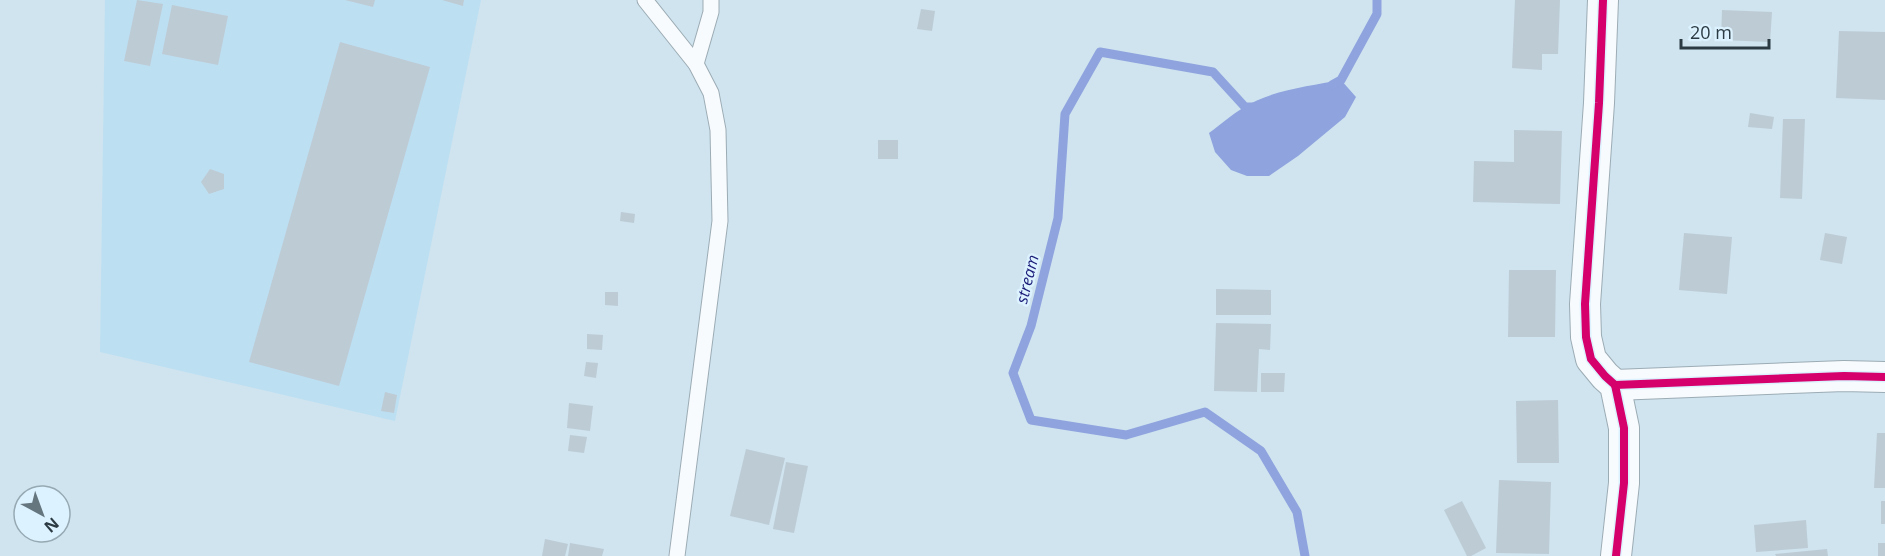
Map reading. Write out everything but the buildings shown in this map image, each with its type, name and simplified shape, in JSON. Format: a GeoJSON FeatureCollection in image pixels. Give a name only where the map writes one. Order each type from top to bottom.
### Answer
{"type":"FeatureCollection","features":[{"type":"Feature","properties":{"kind":"street"},"geometry":{"type":"LineString","coordinates":[[1603,0],[1599,103],[1585,304],[1586,337],[1591,359],[1615,385],[1624,428],[1624,483],[1616,556]]}},
{"type":"Feature","properties":{"kind":"street"},"geometry":{"type":"LineString","coordinates":[[1615,385],[1844,376],[1885,377]]}},
{"type":"Feature","properties":{"kind":"lane"},"geometry":{"type":"LineString","coordinates":[[645,0],[696,64],[711,93],[718,130],[720,221],[677,556]]}},
{"type":"Feature","properties":{"kind":"lane"},"geometry":{"type":"LineString","coordinates":[[696,64],[711,12],[711,0]]}},
{"type":"Feature","properties":{"kind":"shaded area"},"geometry":{"type":"Polygon","coordinates":[[[105,0],[481,0],[395,421],[100,352],[105,0]]]}},
{"type":"Feature","properties":{"kind":"water"},"geometry":{"type":"Polygon","coordinates":[[[1341,80],[1356,97],[1345,117],[1298,156],[1269,176],[1247,176],[1231,170],[1215,152],[1209,133],[1243,108],[1278,93],[1341,80]]]}},
{"type":"Feature","properties":{"kind":"waterway"},"geometry":{"type":"LineString","coordinates":[[1332,85],[1341,80],[1377,14],[1377,0]]}},
{"type":"Feature","properties":{"kind":"waterway","name":"stream"},"geometry":{"type":"LineString","coordinates":[[1254,107],[1245,107],[1213,72],[1100,52],[1065,114],[1058,218],[1031,326],[1013,373],[1031,420],[1126,435],[1205,412],[1261,451],[1297,512],[1305,556]]}},
{"type":"Feature","properties":{"kind":"cycle path"},"geometry":{"type":"LineString","coordinates":[[1603,0],[1599,103],[1585,304],[1586,337],[1591,359],[1615,385],[1624,428],[1624,483],[1616,556]]}},
{"type":"Feature","properties":{"kind":"cycle path"},"geometry":{"type":"LineString","coordinates":[[1615,385],[1844,376],[1885,377]]}}]}
